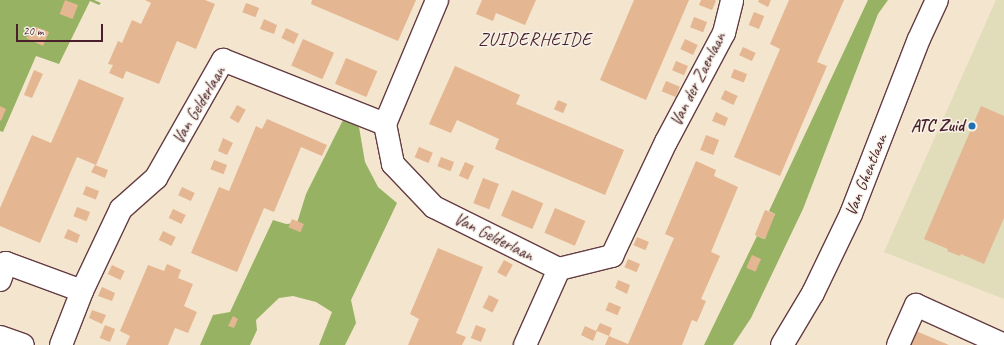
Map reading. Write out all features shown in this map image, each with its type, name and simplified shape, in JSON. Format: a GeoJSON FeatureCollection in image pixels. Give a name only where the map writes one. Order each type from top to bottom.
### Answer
{"type":"FeatureCollection","features":[{"type":"Feature","properties":{"kind":"street"},"geometry":{"type":"LineString","coordinates":[[384,124],[437,0]]}},
{"type":"Feature","properties":{"kind":"street","name":"Van der Zaenlaan"},"geometry":{"type":"LineString","coordinates":[[559,269],[612,256],[670,135],[724,33],[732,0]]}},
{"type":"Feature","properties":{"kind":"street","name":"Van Ghentlaan"},"geometry":{"type":"LineString","coordinates":[[782,345],[813,293],[851,214],[919,39],[937,0]]}},
{"type":"Feature","properties":{"kind":"street","name":"Van Gelderlaan"},"geometry":{"type":"LineString","coordinates":[[61,345],[82,291],[121,209],[156,178],[223,60],[384,124],[392,164],[434,207],[559,269]]}},
{"type":"Feature","properties":{"kind":"street"},"geometry":{"type":"LineString","coordinates":[[0,280],[6,263],[82,291]]}},
{"type":"Feature","properties":{"kind":"street"},"geometry":{"type":"LineString","coordinates":[[525,345],[559,269]]}},
{"type":"Feature","properties":{"kind":"street"},"geometry":{"type":"LineString","coordinates":[[898,345],[916,305],[1004,345]]}},
{"type":"Feature","properties":{"kind":"street"},"geometry":{"type":"LineString","coordinates":[[0,337],[23,345]]}},
{"type":"Feature","properties":{"kind":"shaded area","name":"ATC Zuid"},"geometry":{"type":"Polygon","coordinates":[[[996,0],[1004,0],[1004,299],[884,252],[996,0]]]}},
{"type":"Feature","properties":{"kind":"green space"},"geometry":{"type":"Polygon","coordinates":[[[0,0],[94,0],[101,3],[99,5],[90,1],[59,64],[36,56],[3,132],[0,131],[0,0]]]}},
{"type":"Feature","properties":{"kind":"green space"},"geometry":{"type":"Polygon","coordinates":[[[868,0],[888,0],[878,14],[803,209],[751,318],[733,345],[704,345],[757,236],[764,239],[775,214],[769,211],[868,0]]]}},
{"type":"Feature","properties":{"kind":"green space"},"geometry":{"type":"Polygon","coordinates":[[[343,120],[359,127],[365,162],[378,187],[397,203],[351,300],[356,323],[345,345],[319,345],[332,312],[316,302],[293,296],[279,298],[256,320],[257,330],[250,345],[200,345],[213,315],[230,312],[273,220],[286,224],[297,223],[306,194],[343,120]]]}},
{"type":"Feature","properties":{"kind":"building"},"geometry":{"type":"Polygon","coordinates":[[[65,0],[78,5],[73,19],[60,14],[65,0]]]}},
{"type":"Feature","properties":{"kind":"building"},"geometry":{"type":"Polygon","coordinates":[[[145,0],[205,0],[215,4],[196,49],[177,41],[159,84],[126,71],[123,79],[109,73],[113,65],[108,64],[118,41],[122,43],[132,20],[141,24],[151,3],[145,0]]]}},
{"type":"Feature","properties":{"kind":"building"},"geometry":{"type":"Polygon","coordinates":[[[312,0],[416,0],[398,41],[311,4],[312,0]]]}},
{"type":"Feature","properties":{"kind":"building"},"geometry":{"type":"Polygon","coordinates":[[[482,0],[536,0],[525,25],[496,13],[493,21],[476,14],[482,0]]]}},
{"type":"Feature","properties":{"kind":"building"},"geometry":{"type":"Polygon","coordinates":[[[634,0],[689,0],[646,100],[600,80],[634,0]]]}},
{"type":"Feature","properties":{"kind":"building"},"geometry":{"type":"Polygon","coordinates":[[[701,0],[716,1],[712,10],[699,5],[701,0]]]}},
{"type":"Feature","properties":{"kind":"building"},"geometry":{"type":"Polygon","coordinates":[[[759,0],[771,0],[768,7],[758,2],[759,0]]]}},
{"type":"Feature","properties":{"kind":"building"},"geometry":{"type":"Polygon","coordinates":[[[789,0],[844,0],[817,62],[827,66],[780,176],[734,157],[780,49],[770,44],[789,0]]]}},
{"type":"Feature","properties":{"kind":"building"},"geometry":{"type":"Polygon","coordinates":[[[246,3],[259,8],[255,17],[242,12],[246,3]]]}},
{"type":"Feature","properties":{"kind":"building"},"geometry":{"type":"Polygon","coordinates":[[[754,12],[764,16],[759,29],[749,25],[754,12]]]}},
{"type":"Feature","properties":{"kind":"building"},"geometry":{"type":"Polygon","coordinates":[[[694,17],[707,22],[703,32],[690,27],[694,17]]]}},
{"type":"Feature","properties":{"kind":"building"},"geometry":{"type":"Polygon","coordinates":[[[264,19],[277,25],[274,34],[260,29],[264,19]]]}},
{"type":"Feature","properties":{"kind":"building"},"geometry":{"type":"Polygon","coordinates":[[[37,27],[49,32],[43,46],[26,38],[37,27]]]}},
{"type":"Feature","properties":{"kind":"building"},"geometry":{"type":"Polygon","coordinates":[[[286,28],[299,34],[294,44],[281,38],[286,28]]]}},
{"type":"Feature","properties":{"kind":"building"},"geometry":{"type":"Polygon","coordinates":[[[303,39],[334,53],[322,79],[291,65],[303,39]]]}},
{"type":"Feature","properties":{"kind":"building"},"geometry":{"type":"Polygon","coordinates":[[[685,39],[698,45],[693,55],[680,49],[685,39]]]}},
{"type":"Feature","properties":{"kind":"building"},"geometry":{"type":"Polygon","coordinates":[[[743,47],[756,53],[752,61],[739,55],[743,47]]]}},
{"type":"Feature","properties":{"kind":"building"},"geometry":{"type":"Polygon","coordinates":[[[346,58],[377,71],[366,97],[335,84],[346,58]]]}},
{"type":"Feature","properties":{"kind":"building"},"geometry":{"type":"Polygon","coordinates":[[[676,61],[688,66],[684,75],[672,70],[676,61]]]}},
{"type":"Feature","properties":{"kind":"building"},"geometry":{"type":"Polygon","coordinates":[[[455,66],[520,95],[516,104],[624,150],[605,195],[495,149],[499,139],[457,120],[451,133],[429,124],[455,66]]]}},
{"type":"Feature","properties":{"kind":"building"},"geometry":{"type":"Polygon","coordinates":[[[734,69],[747,74],[744,82],[731,77],[734,69]]]}},
{"type":"Feature","properties":{"kind":"building"},"geometry":{"type":"Polygon","coordinates":[[[34,70],[43,74],[32,98],[24,95],[34,70]]]}},
{"type":"Feature","properties":{"kind":"building"},"geometry":{"type":"Polygon","coordinates":[[[79,79],[124,98],[96,165],[77,157],[40,243],[0,226],[0,208],[32,135],[51,143],[79,79]]]}},
{"type":"Feature","properties":{"kind":"building"},"geometry":{"type":"Polygon","coordinates":[[[666,81],[680,87],[676,97],[662,91],[666,81]]]}},
{"type":"Feature","properties":{"kind":"building"},"geometry":{"type":"Polygon","coordinates":[[[725,90],[738,96],[733,105],[721,99],[725,90]]]}},
{"type":"Feature","properties":{"kind":"building"},"geometry":{"type":"Polygon","coordinates":[[[558,100],[567,104],[563,113],[554,109],[558,100]]]}},
{"type":"Feature","properties":{"kind":"building"},"geometry":{"type":"Polygon","coordinates":[[[237,105],[246,110],[238,123],[230,118],[237,105]]]}},
{"type":"Feature","properties":{"kind":"building"},"geometry":{"type":"Polygon","coordinates":[[[0,106],[6,109],[1,121],[0,120],[0,106]]]}},
{"type":"Feature","properties":{"kind":"building"},"geometry":{"type":"Polygon","coordinates":[[[981,106],[1004,116],[1004,218],[984,264],[961,254],[960,256],[947,251],[948,249],[924,239],[981,106]]]}},
{"type":"Feature","properties":{"kind":"building"},"geometry":{"type":"Polygon","coordinates":[[[716,112],[728,118],[725,126],[712,121],[716,112]]]}},
{"type":"Feature","properties":{"kind":"building"},"geometry":{"type":"Polygon","coordinates":[[[267,119],[327,145],[322,156],[301,147],[274,212],[264,208],[237,272],[191,253],[219,187],[229,191],[256,126],[262,129],[267,119]]]}},
{"type":"Feature","properties":{"kind":"building"},"geometry":{"type":"Polygon","coordinates":[[[706,135],[719,140],[713,155],[700,150],[706,135]]]}},
{"type":"Feature","properties":{"kind":"building"},"geometry":{"type":"Polygon","coordinates":[[[223,138],[233,143],[227,155],[218,151],[223,138]]]}},
{"type":"Feature","properties":{"kind":"building"},"geometry":{"type":"Polygon","coordinates":[[[419,147],[433,153],[429,163],[415,157],[419,147]]]}},
{"type":"Feature","properties":{"kind":"building"},"geometry":{"type":"Polygon","coordinates":[[[441,157],[454,162],[450,171],[437,166],[441,157]]]}},
{"type":"Feature","properties":{"kind":"building"},"geometry":{"type":"Polygon","coordinates":[[[214,160],[227,165],[223,174],[210,169],[214,160]]]}},
{"type":"Feature","properties":{"kind":"building"},"geometry":{"type":"Polygon","coordinates":[[[696,161],[716,170],[714,176],[738,187],[711,252],[720,256],[701,299],[706,301],[697,322],[692,320],[682,345],[605,345],[609,336],[628,344],[674,238],[665,234],[696,161]]]}},
{"type":"Feature","properties":{"kind":"building"},"geometry":{"type":"Polygon","coordinates":[[[465,162],[474,166],[468,180],[459,176],[465,162]]]}},
{"type":"Feature","properties":{"kind":"building"},"geometry":{"type":"Polygon","coordinates":[[[95,165],[108,170],[105,178],[91,172],[95,165]]]}},
{"type":"Feature","properties":{"kind":"building"},"geometry":{"type":"Polygon","coordinates":[[[483,178],[499,184],[489,209],[473,203],[483,178]]]}},
{"type":"Feature","properties":{"kind":"building"},"geometry":{"type":"Polygon","coordinates":[[[86,186],[99,191],[96,199],[83,194],[86,186]]]}},
{"type":"Feature","properties":{"kind":"building"},"geometry":{"type":"Polygon","coordinates":[[[182,187],[195,193],[191,201],[178,195],[182,187]]]}},
{"type":"Feature","properties":{"kind":"building"},"geometry":{"type":"Polygon","coordinates":[[[512,190],[543,203],[532,229],[501,216],[512,190]]]}},
{"type":"Feature","properties":{"kind":"building"},"geometry":{"type":"Polygon","coordinates":[[[77,207],[90,212],[86,221],[73,216],[77,207]]]}},
{"type":"Feature","properties":{"kind":"building"},"geometry":{"type":"Polygon","coordinates":[[[555,208],[585,221],[575,246],[544,233],[555,208]]]}},
{"type":"Feature","properties":{"kind":"building"},"geometry":{"type":"Polygon","coordinates":[[[173,209],[186,215],[181,224],[169,218],[173,209]]]}},
{"type":"Feature","properties":{"kind":"building"},"geometry":{"type":"Polygon","coordinates":[[[765,210],[775,214],[765,239],[755,235],[765,210]]]}},
{"type":"Feature","properties":{"kind":"building"},"geometry":{"type":"Polygon","coordinates":[[[292,219],[304,224],[300,232],[288,227],[292,219]]]}},
{"type":"Feature","properties":{"kind":"building"},"geometry":{"type":"Polygon","coordinates":[[[68,229],[80,235],[77,243],[64,238],[68,229]]]}},
{"type":"Feature","properties":{"kind":"building"},"geometry":{"type":"Polygon","coordinates":[[[163,231],[176,237],[171,246],[159,240],[163,231]]]}},
{"type":"Feature","properties":{"kind":"building"},"geometry":{"type":"Polygon","coordinates":[[[637,237],[649,242],[645,250],[633,245],[637,237]]]}},
{"type":"Feature","properties":{"kind":"building"},"geometry":{"type":"Polygon","coordinates":[[[438,248],[483,267],[456,333],[466,337],[462,345],[408,345],[419,319],[410,314],[438,248]]]}},
{"type":"Feature","properties":{"kind":"building"},"geometry":{"type":"Polygon","coordinates":[[[752,255],[761,259],[755,272],[746,268],[752,255]]]}},
{"type":"Feature","properties":{"kind":"building"},"geometry":{"type":"Polygon","coordinates":[[[628,259],[640,264],[636,272],[624,267],[628,259]]]}},
{"type":"Feature","properties":{"kind":"building"},"geometry":{"type":"Polygon","coordinates":[[[504,260],[513,265],[506,277],[497,272],[504,260]]]}},
{"type":"Feature","properties":{"kind":"building"},"geometry":{"type":"Polygon","coordinates":[[[167,264],[181,270],[178,278],[193,284],[184,306],[197,312],[188,333],[175,328],[168,345],[126,345],[130,336],[120,331],[148,265],[164,271],[167,264]]]}},
{"type":"Feature","properties":{"kind":"building"},"geometry":{"type":"Polygon","coordinates":[[[112,265],[125,271],[120,280],[108,274],[112,265]]]}},
{"type":"Feature","properties":{"kind":"building"},"geometry":{"type":"Polygon","coordinates":[[[618,280],[630,285],[627,294],[615,288],[618,280]]]}},
{"type":"Feature","properties":{"kind":"building"},"geometry":{"type":"Polygon","coordinates":[[[102,287],[115,293],[112,301],[98,296],[102,287]]]}},
{"type":"Feature","properties":{"kind":"building"},"geometry":{"type":"Polygon","coordinates":[[[489,295],[499,300],[492,312],[483,307],[489,295]]]}},
{"type":"Feature","properties":{"kind":"building"},"geometry":{"type":"Polygon","coordinates":[[[609,302],[621,307],[617,315],[605,310],[609,302]]]}},
{"type":"Feature","properties":{"kind":"building"},"geometry":{"type":"Polygon","coordinates":[[[92,310],[106,315],[102,324],[89,318],[92,310]]]}},
{"type":"Feature","properties":{"kind":"building"},"geometry":{"type":"Polygon","coordinates":[[[233,316],[238,319],[234,328],[228,326],[233,316]]]}},
{"type":"Feature","properties":{"kind":"building"},"geometry":{"type":"Polygon","coordinates":[[[600,323],[612,328],[609,336],[597,331],[593,341],[581,335],[585,326],[596,331],[600,323]]]}},
{"type":"Feature","properties":{"kind":"building"},"geometry":{"type":"Polygon","coordinates":[[[105,325],[115,329],[110,342],[100,338],[105,325]]]}},
{"type":"Feature","properties":{"kind":"building"},"geometry":{"type":"Polygon","coordinates":[[[476,325],[486,329],[481,342],[471,338],[476,325]]]}},
{"type":"Feature","properties":{"kind":"building"},"geometry":{"type":"Polygon","coordinates":[[[916,331],[949,345],[910,345],[916,331]]]}},
{"type":"Feature","properties":{"kind":"place","name":"ATC Zuid"},"geometry":{"type":"Point","coordinates":[972,126]}},
{"type":"Feature","properties":{"kind":"district","name":"ZUIDERHEIDE"},"geometry":{"type":"Point","coordinates":[535,39]}}]}
